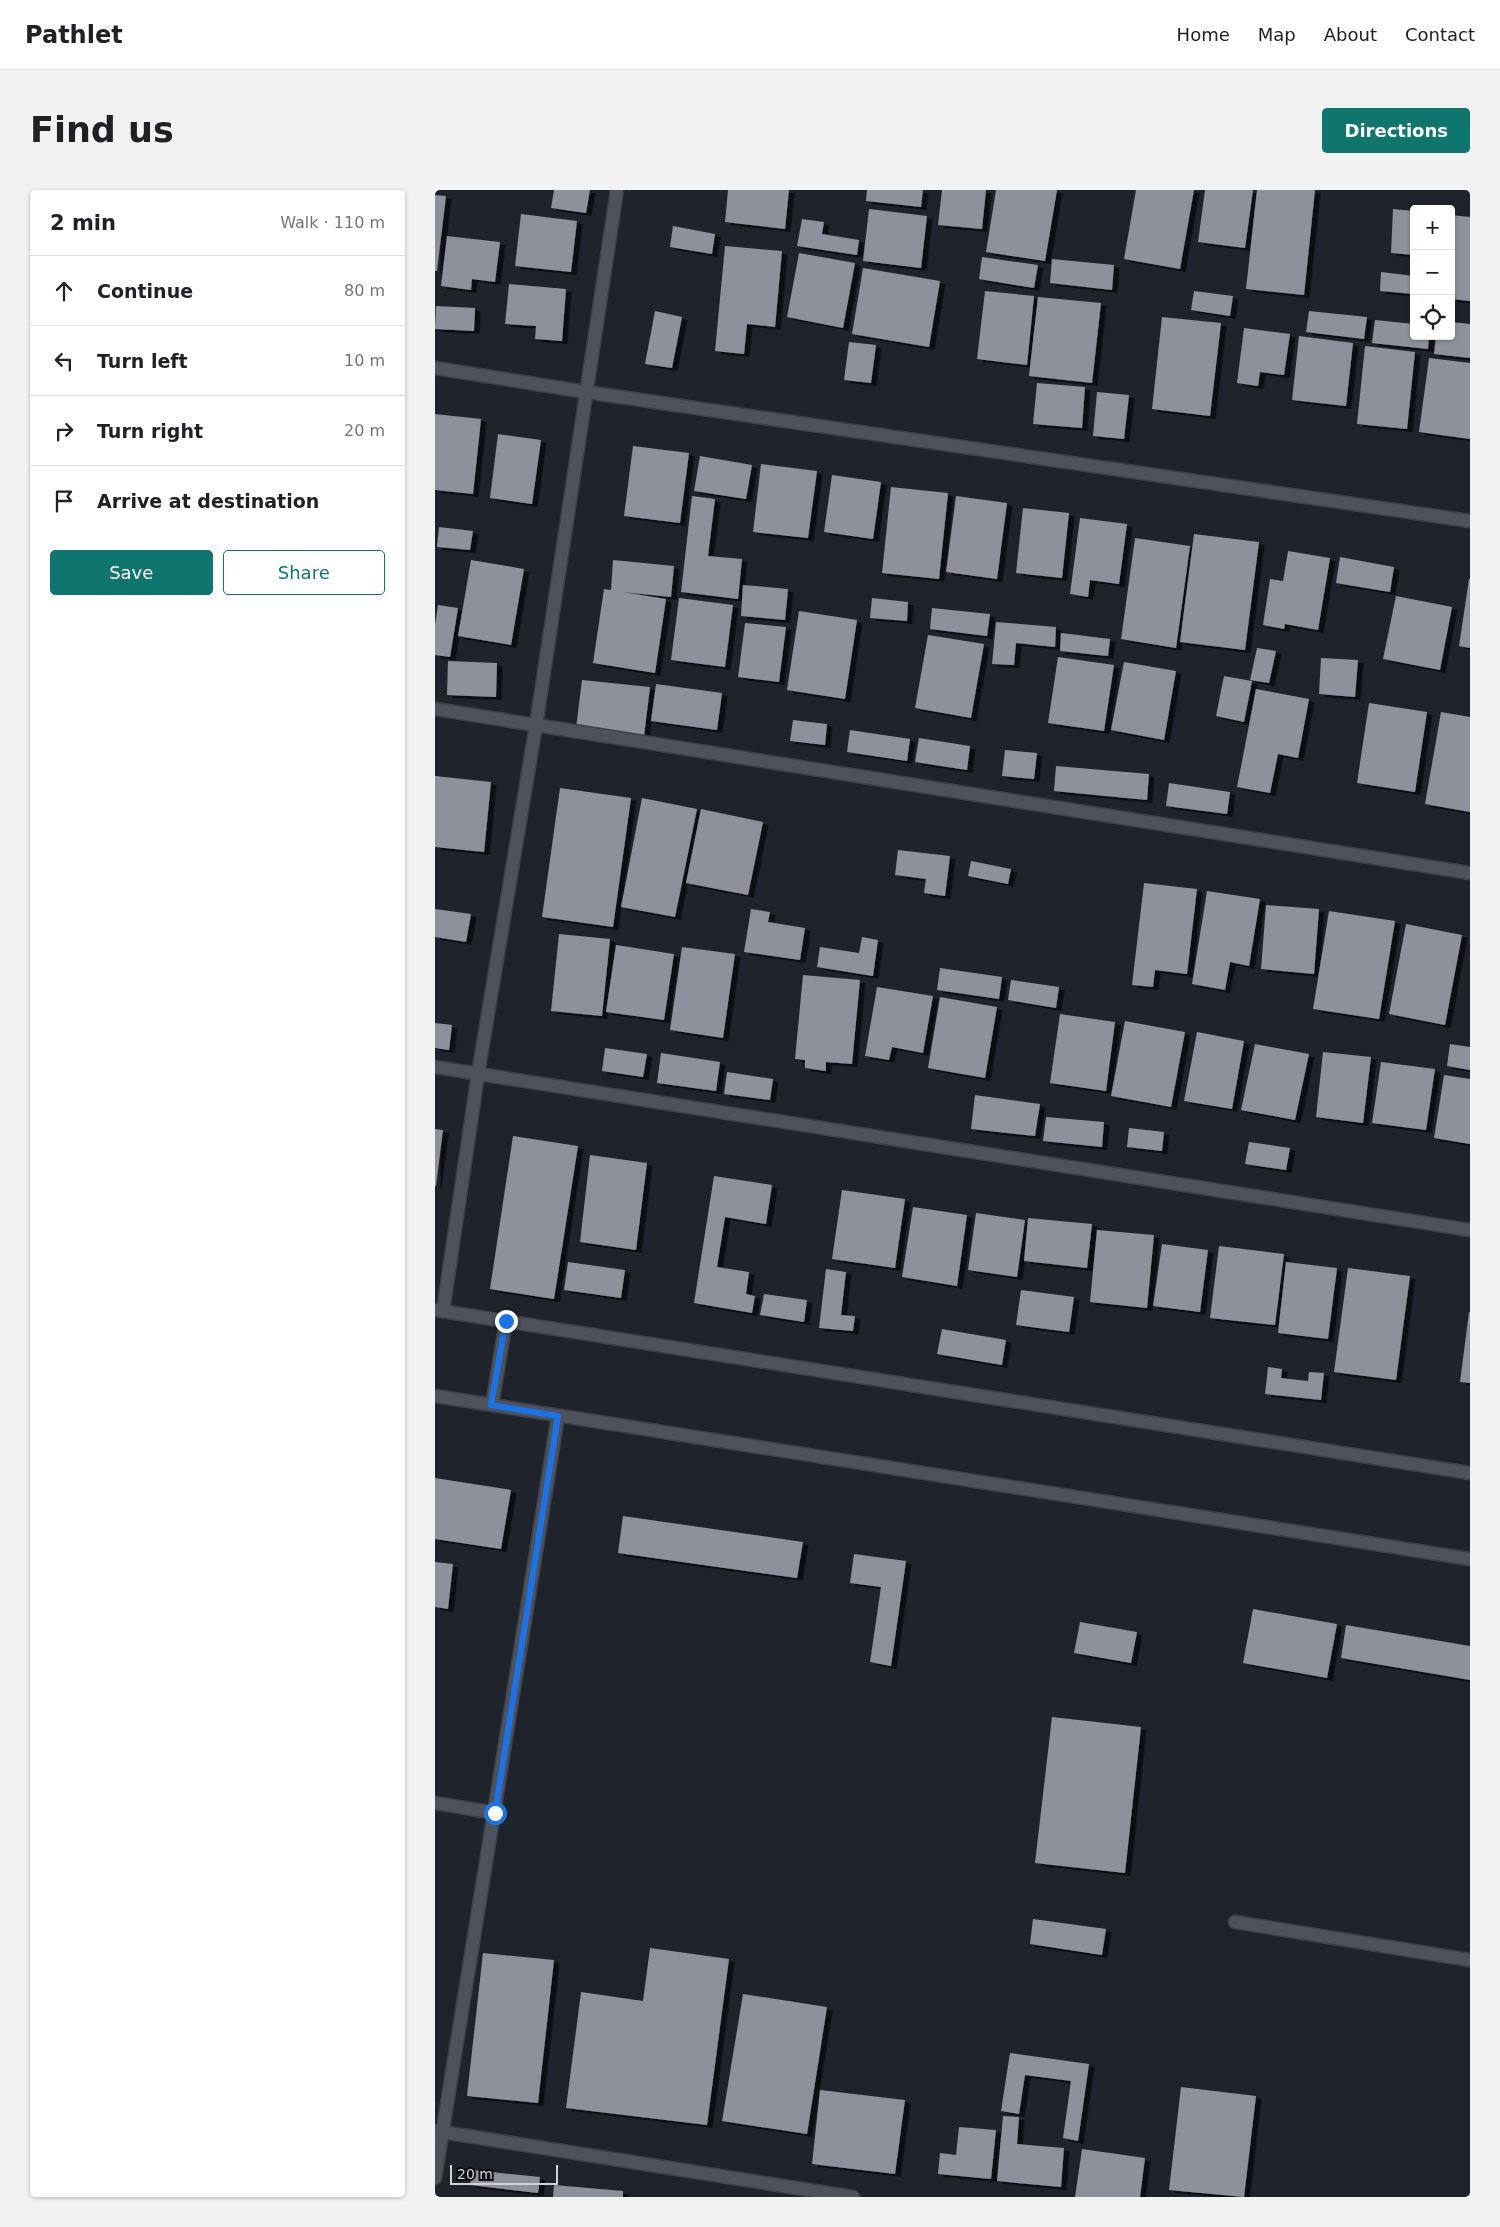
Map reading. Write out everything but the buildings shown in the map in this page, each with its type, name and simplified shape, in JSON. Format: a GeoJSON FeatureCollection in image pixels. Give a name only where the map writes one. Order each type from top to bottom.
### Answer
{"type":"FeatureCollection","features":[{"type":"Feature","properties":{"kind":"street"},"geometry":{"type":"LineString","coordinates":[[617,190],[536,725],[439,1310],[1470,1473]]}},
{"type":"Feature","properties":{"kind":"street"},"geometry":{"type":"LineString","coordinates":[[435,368],[586,392],[1470,521]]}},
{"type":"Feature","properties":{"kind":"street"},"geometry":{"type":"LineString","coordinates":[[435,709],[1470,873]]}},
{"type":"Feature","properties":{"kind":"street"},"geometry":{"type":"LineString","coordinates":[[435,1067],[1470,1230]]}},
{"type":"Feature","properties":{"kind":"street"},"geometry":{"type":"LineString","coordinates":[[491,1405],[506,1321]]}},
{"type":"Feature","properties":{"kind":"street"},"geometry":{"type":"LineString","coordinates":[[435,1396],[1470,1559]]}},
{"type":"Feature","properties":{"kind":"street"},"geometry":{"type":"LineString","coordinates":[[435,2178],[439,2131],[495,1813],[558,1416]]}},
{"type":"Feature","properties":{"kind":"street"},"geometry":{"type":"LineString","coordinates":[[435,1803],[495,1813]]}},
{"type":"Feature","properties":{"kind":"street"},"geometry":{"type":"LineString","coordinates":[[1235,1922],[1470,1960]]}},
{"type":"Feature","properties":{"kind":"street"},"geometry":{"type":"LineString","coordinates":[[439,2131],[853,2197]]}},
{"type":"Feature","properties":{"kind":"route"},"geometry":{"type":"LineString","coordinates":[[495,1813],[558,1416],[491,1405],[506,1321]]}}]}
